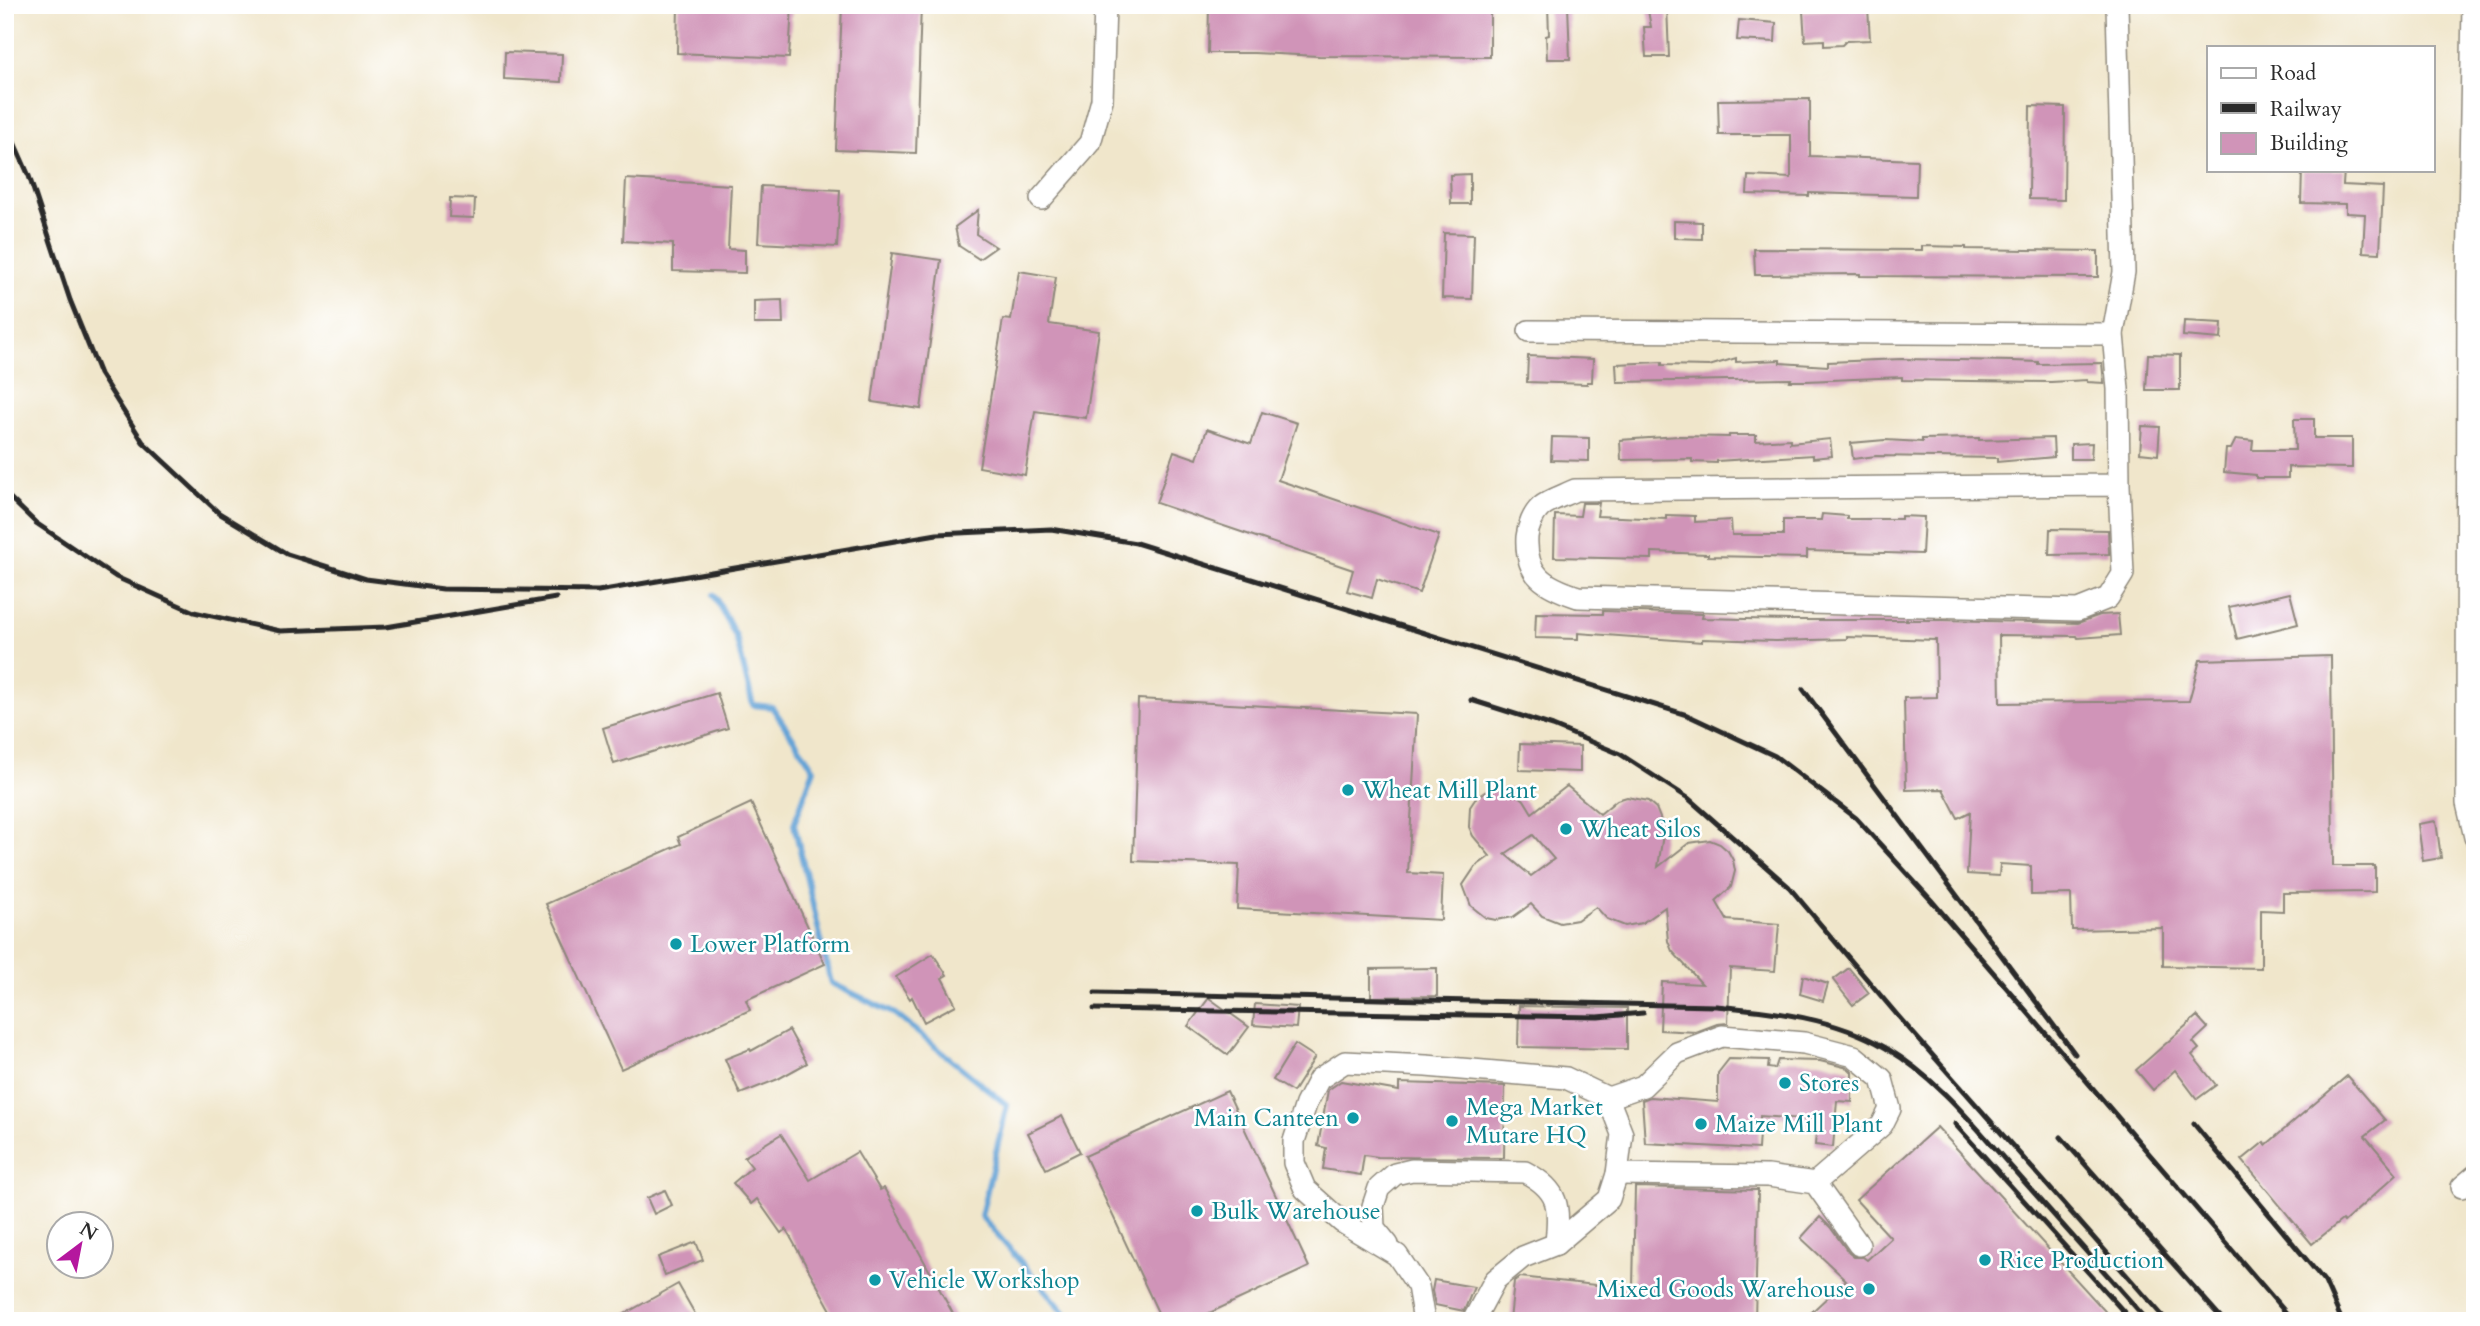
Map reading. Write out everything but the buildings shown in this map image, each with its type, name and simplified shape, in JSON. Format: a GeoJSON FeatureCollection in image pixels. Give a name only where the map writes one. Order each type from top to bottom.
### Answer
{"type":"FeatureCollection","features":[{"type":"Feature","properties":{"kind":"street"},"geometry":{"type":"LineString","coordinates":[[1041,199],[1090,144],[1102,100],[1105,5]]}},
{"type":"Feature","properties":{"kind":"street"},"geometry":{"type":"LineString","coordinates":[[2117,5],[2124,272],[2113,334],[2118,389],[2123,574],[2108,598],[2078,610],[1577,597],[1556,590],[1538,576],[1526,555],[1528,527],[1540,508],[1575,490],[2119,485]]}},
{"type":"Feature","properties":{"kind":"street"},"geometry":{"type":"LineString","coordinates":[[2473,5],[2468,280],[2467,803],[2475,837]]}},
{"type":"Feature","properties":{"kind":"street"},"geometry":{"type":"LineString","coordinates":[[1529,331],[2113,334]]}},
{"type":"Feature","properties":{"kind":"street"},"geometry":{"type":"LineString","coordinates":[[1608,1098],[1643,1086],[1677,1053],[1722,1036],[1804,1043],[1854,1056],[1882,1079],[1891,1109],[1882,1125],[1815,1183]]}},
{"type":"Feature","properties":{"kind":"street"},"geometry":{"type":"LineString","coordinates":[[1397,1255],[1342,1222],[1305,1189],[1294,1163],[1294,1141],[1306,1104],[1319,1079],[1345,1062],[1426,1066],[1566,1078],[1608,1098],[1622,1134],[1617,1174],[1609,1199],[1556,1244],[1523,1257],[1495,1280],[1473,1321]]}},
{"type":"Feature","properties":{"kind":"street"},"geometry":{"type":"LineString","coordinates":[[1424,1321],[1418,1286],[1374,1228],[1373,1206],[1379,1188],[1395,1174],[1412,1170],[1525,1172],[1540,1180],[1553,1193],[1558,1205],[1556,1244]]}},
{"type":"Feature","properties":{"kind":"street"},"geometry":{"type":"LineString","coordinates":[[1617,1174],[1768,1176],[1815,1183],[1859,1245]]}},
{"type":"Feature","properties":{"kind":"waterway"},"geometry":{"type":"LineString","coordinates":[[714,595],[736,637],[753,705],[772,707],[814,769],[794,824],[831,983],[895,1014],[1007,1105],[981,1216],[1065,1313],[1063,1321]]}},
{"type":"Feature","properties":{"kind":"railway"},"geometry":{"type":"LineString","coordinates":[[5,122],[29,176],[70,300],[100,374],[143,442],[219,513],[287,554],[366,579],[443,589],[598,591],[937,534],[1051,529],[1136,543],[1687,715],[1775,756],[1856,818],[1931,900],[2293,1321]]}},
{"type":"Feature","properties":{"kind":"railway"},"geometry":{"type":"LineString","coordinates":[[5,493],[36,523],[116,577],[194,612],[280,631],[386,627],[556,598]]}},
{"type":"Feature","properties":{"kind":"railway"},"geometry":{"type":"LineString","coordinates":[[1803,689],[2075,1054]]}},
{"type":"Feature","properties":{"kind":"railway"},"geometry":{"type":"LineString","coordinates":[[1471,700],[1553,726],[1620,754],[1688,798],[1789,887],[1898,1016],[2167,1321]]}},
{"type":"Feature","properties":{"kind":"railway"},"geometry":{"type":"LineString","coordinates":[[1095,993],[1716,1006],[1759,1010],[1846,1029],[1886,1048],[1922,1073],[1938,1088],[1969,1119],[2148,1321]]}},
{"type":"Feature","properties":{"kind":"railway"},"geometry":{"type":"LineString","coordinates":[[1094,1009],[1598,1017],[1643,1013]]}},
{"type":"Feature","properties":{"kind":"railway"},"geometry":{"type":"LineString","coordinates":[[1955,1124],[2132,1321]]}},
{"type":"Feature","properties":{"kind":"railway"},"geometry":{"type":"LineString","coordinates":[[2194,1124],[2325,1282],[2342,1321]]}},
{"type":"Feature","properties":{"kind":"railway"},"geometry":{"type":"LineString","coordinates":[[2061,1137],[2224,1321]]}},
{"type":"Feature","properties":{"kind":"place","name":"Wheat Mill Plant"},"geometry":{"type":"Point","coordinates":[1348,790]}},
{"type":"Feature","properties":{"kind":"place","name":"Wheat Silos"},"geometry":{"type":"Point","coordinates":[1566,829]}},
{"type":"Feature","properties":{"kind":"place","name":"Lower Platform"},"geometry":{"type":"Point","coordinates":[676,944]}},
{"type":"Feature","properties":{"kind":"place","name":"Stores"},"geometry":{"type":"Point","coordinates":[1785,1083]}},
{"type":"Feature","properties":{"kind":"place","name":"Main Canteen"},"geometry":{"type":"Point","coordinates":[1353,1118]}},
{"type":"Feature","properties":{"kind":"place","name":"Mega Market Mutare HQ"},"geometry":{"type":"Point","coordinates":[1452,1121]}},
{"type":"Feature","properties":{"kind":"place","name":"Maize Mill Plant"},"geometry":{"type":"Point","coordinates":[1701,1124]}},
{"type":"Feature","properties":{"kind":"place","name":"Bulk Warehouse"},"geometry":{"type":"Point","coordinates":[1197,1211]}},
{"type":"Feature","properties":{"kind":"place","name":"Rice Production"},"geometry":{"type":"Point","coordinates":[1985,1260]}},
{"type":"Feature","properties":{"kind":"place","name":"Vehicle Workshop"},"geometry":{"type":"Point","coordinates":[875,1280]}},
{"type":"Feature","properties":{"kind":"place","name":"Mixed Goods Warehouse"},"geometry":{"type":"Point","coordinates":[1869,1289]}}]}
